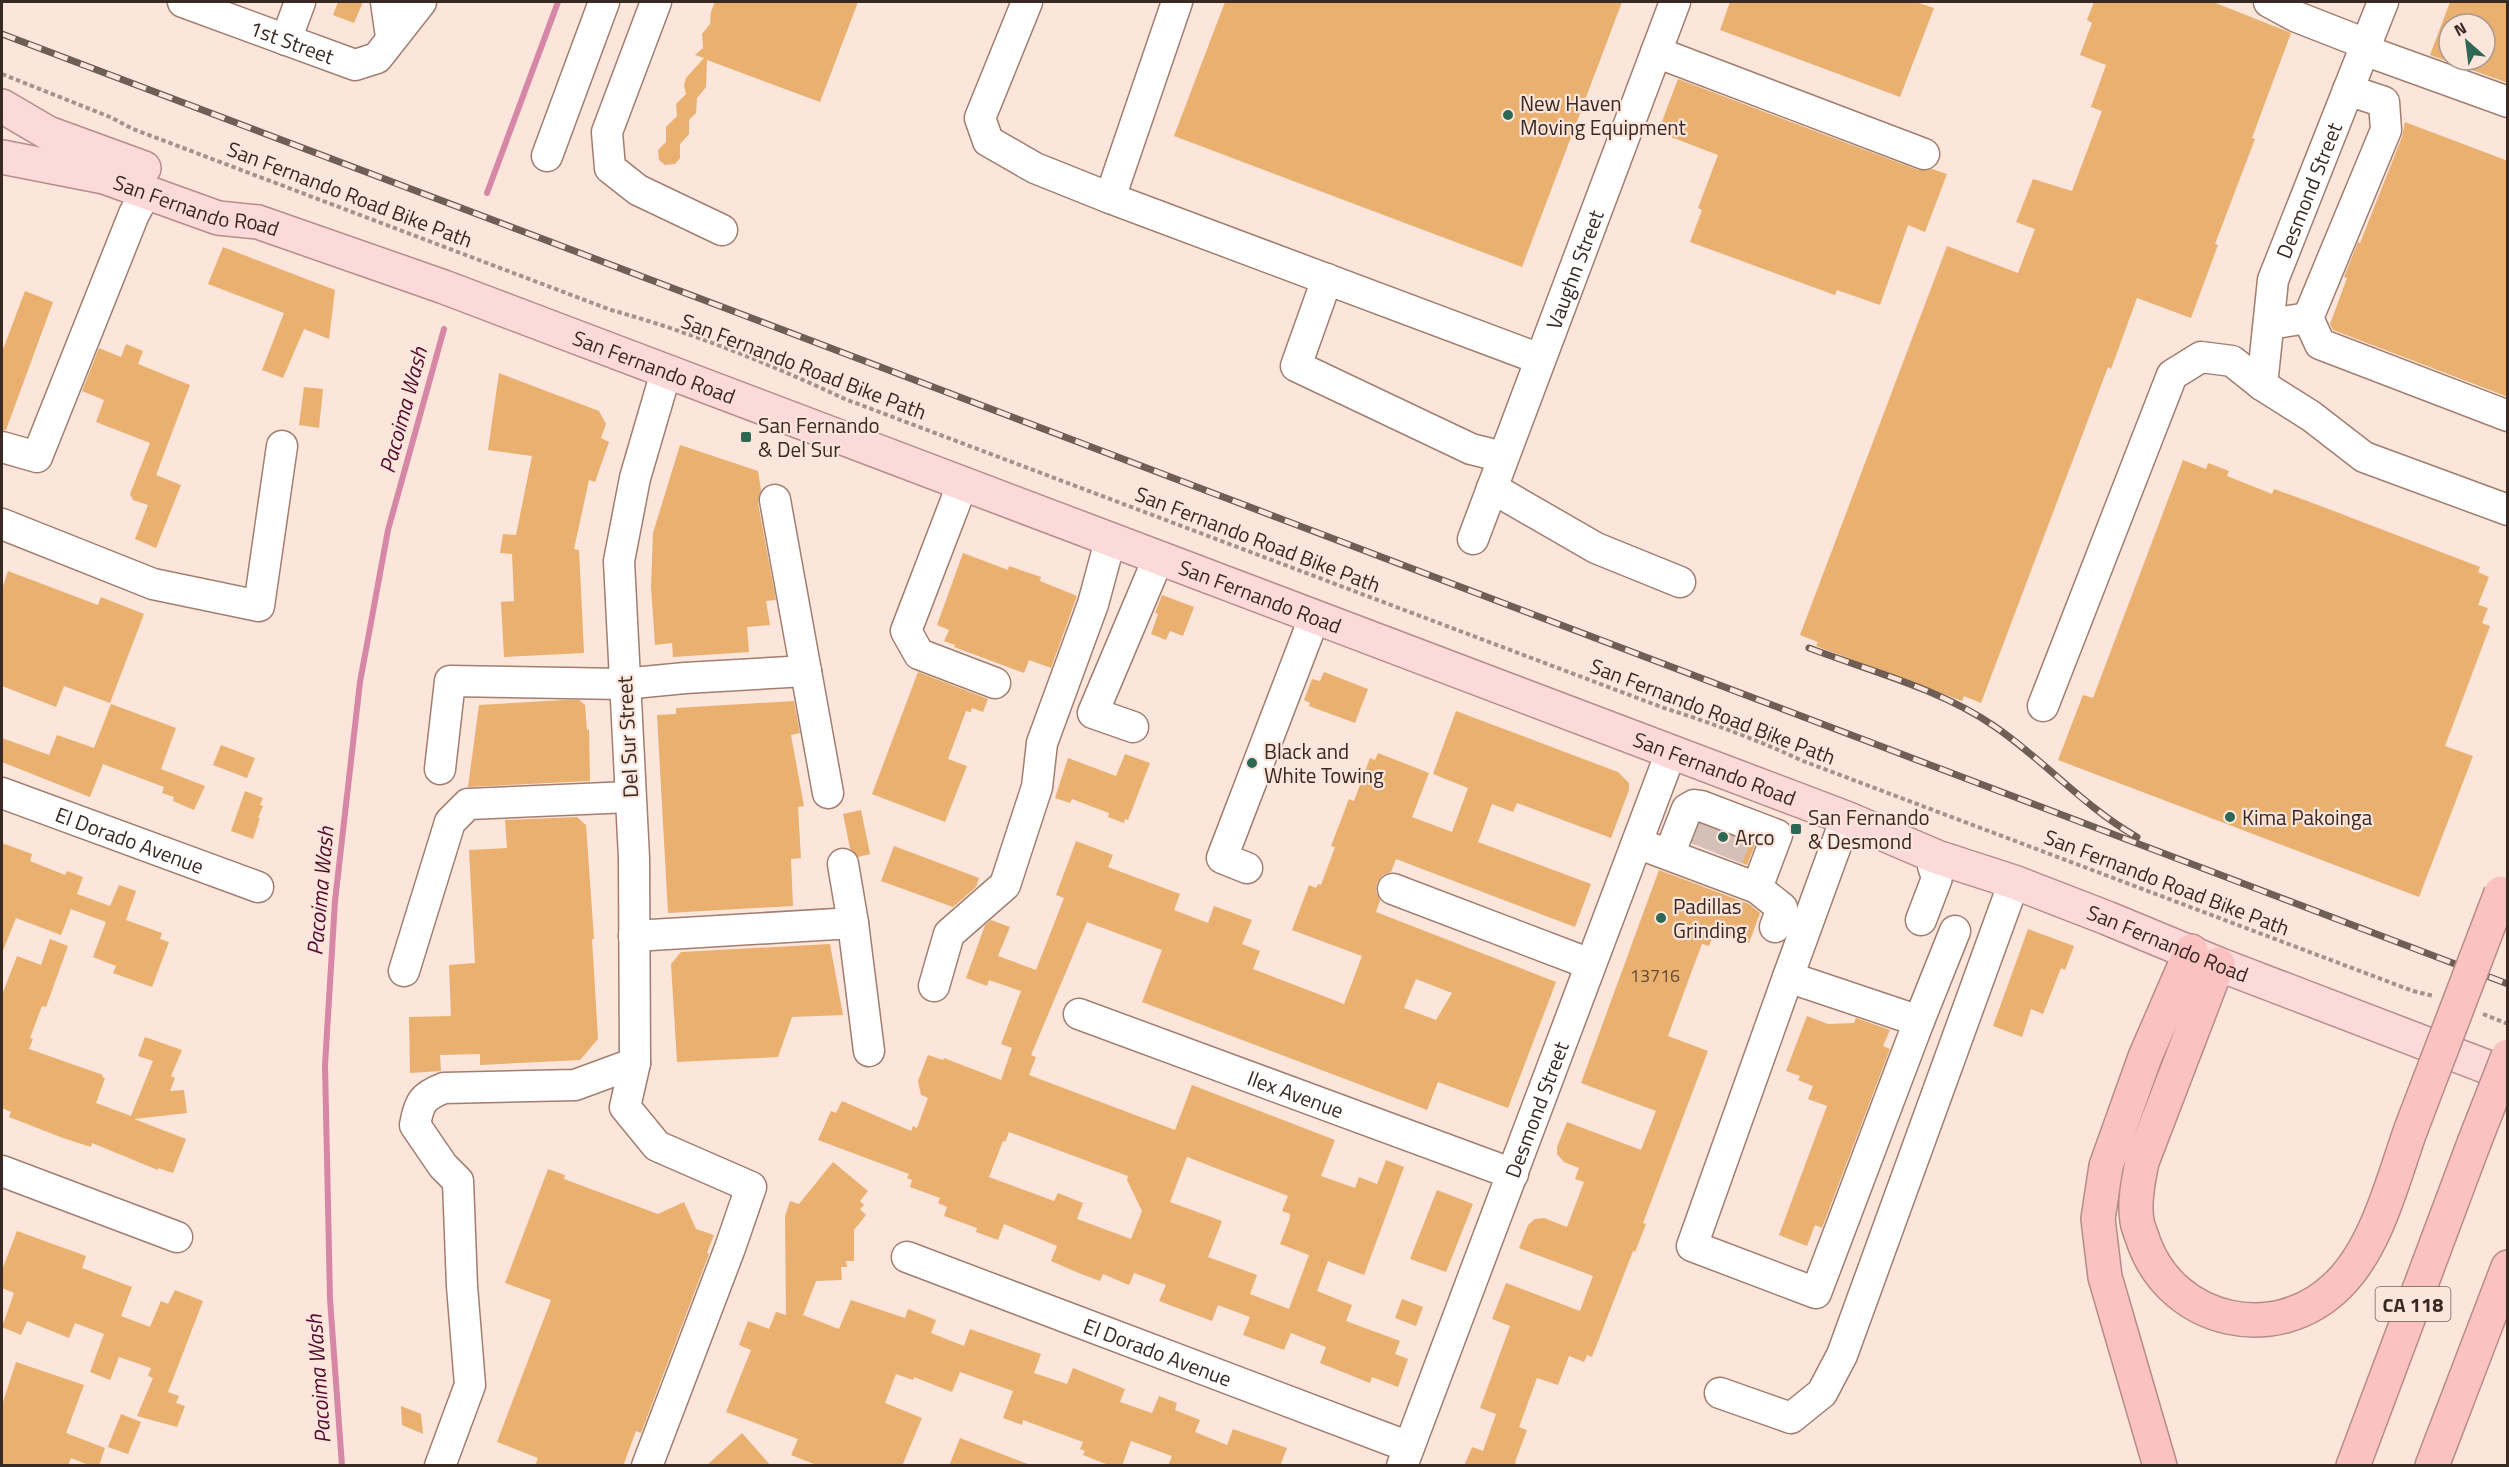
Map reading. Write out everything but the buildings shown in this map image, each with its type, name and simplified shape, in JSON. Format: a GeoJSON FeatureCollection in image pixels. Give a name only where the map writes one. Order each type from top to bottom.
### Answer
{"type":"FeatureCollection","features":[{"type":"Feature","properties":{"kind":"highway"},"geometry":{"type":"LineString","coordinates":[[2204,958],[2142,1162],[2136,1194],[2137,1222],[2149,1255],[2165,1282],[2193,1305],[2224,1317],[2258,1320],[2286,1316],[2312,1306],[2338,1286],[2359,1260],[2376,1226],[2504,886]]}},
{"type":"Feature","properties":{"kind":"highway"},"geometry":{"type":"LineString","coordinates":[[2160,1466],[2105,1277],[2098,1219],[2106,1166],[2145,1057],[2204,958]]}},
{"type":"Feature","properties":{"kind":"highway","name":"CA 118"},"geometry":{"type":"LineString","coordinates":[[2353,1466],[2508,1056]]}},
{"type":"Feature","properties":{"kind":"highway"},"geometry":{"type":"LineString","coordinates":[[2432,1466],[2508,1267]]}},
{"type":"Feature","properties":{"kind":"main road"},"geometry":{"type":"LineString","coordinates":[[2,106],[48,133]]}},
{"type":"Feature","properties":{"kind":"main road"},"geometry":{"type":"LineString","coordinates":[[2,123],[48,133],[228,198],[258,222]]}},
{"type":"Feature","properties":{"kind":"main road","name":"San Fernando Road"},"geometry":{"type":"LineString","coordinates":[[2,157],[104,177],[218,218],[258,222],[444,287],[1846,818],[1935,861],[2014,882],[2508,1075]]}},
{"type":"Feature","properties":{"kind":"street","name":"1st Street"},"geometry":{"type":"LineString","coordinates":[[183,2],[355,65],[377,58],[391,37],[421,2]]}},
{"type":"Feature","properties":{"kind":"street"},"geometry":{"type":"LineString","coordinates":[[286,40],[300,2]]}},
{"type":"Feature","properties":{"kind":"street"},"geometry":{"type":"LineString","coordinates":[[386,2],[391,37]]}},
{"type":"Feature","properties":{"kind":"street"},"geometry":{"type":"LineString","coordinates":[[547,156],[604,2]]}},
{"type":"Feature","properties":{"kind":"street"},"geometry":{"type":"LineString","coordinates":[[656,2],[607,132],[610,168],[638,190],[722,230]]}},
{"type":"Feature","properties":{"kind":"street"},"geometry":{"type":"LineString","coordinates":[[1026,2],[980,118],[988,141],[1035,168],[1110,198],[1540,359]]}},
{"type":"Feature","properties":{"kind":"street"},"geometry":{"type":"LineString","coordinates":[[1110,198],[1177,2]]}},
{"type":"Feature","properties":{"kind":"street","name":"Vaughn Street"},"geometry":{"type":"LineString","coordinates":[[1473,539],[1675,2]]}},
{"type":"Feature","properties":{"kind":"street"},"geometry":{"type":"LineString","coordinates":[[2269,2],[2365,47],[2508,102]]}},
{"type":"Feature","properties":{"kind":"street","name":"Desmond Street"},"geometry":{"type":"LineString","coordinates":[[2262,385],[2273,280],[2383,2]]}},
{"type":"Feature","properties":{"kind":"street"},"geometry":{"type":"LineString","coordinates":[[1656,52],[1924,154]]}},
{"type":"Feature","properties":{"kind":"street"},"geometry":{"type":"LineString","coordinates":[[2348,90],[2384,102],[2386,130],[2308,318],[2320,344],[2508,416]]}},
{"type":"Feature","properties":{"kind":"street"},"geometry":{"type":"LineString","coordinates":[[2,447],[37,458],[134,214],[146,192]]}},
{"type":"Feature","properties":{"kind":"street"},"geometry":{"type":"LineString","coordinates":[[1326,279],[1296,366],[1471,449],[1503,457]]}},
{"type":"Feature","properties":{"kind":"street"},"geometry":{"type":"LineString","coordinates":[[2269,324],[2308,318]]}},
{"type":"Feature","properties":{"kind":"street"},"geometry":{"type":"LineString","coordinates":[[2043,706],[2172,375],[2201,357],[2232,361],[2262,385],[2312,416],[2364,457],[2508,510]]}},
{"type":"Feature","properties":{"kind":"street","name":"Del Sur Street"},"geometry":{"type":"LineString","coordinates":[[647,1466],[751,1187],[657,1146],[625,1107],[634,1063],[634,858],[623,684],[619,561],[635,478],[666,372]]}},
{"type":"Feature","properties":{"kind":"street"},"geometry":{"type":"LineString","coordinates":[[2,524],[153,584],[259,606],[282,446]]}},
{"type":"Feature","properties":{"kind":"street"},"geometry":{"type":"LineString","coordinates":[[963,485],[906,631],[919,654],[995,683]]}},
{"type":"Feature","properties":{"kind":"street"},"geometry":{"type":"LineString","coordinates":[[1492,488],[1596,548],[1680,582]]}},
{"type":"Feature","properties":{"kind":"street"},"geometry":{"type":"LineString","coordinates":[[775,500],[828,793]]}},
{"type":"Feature","properties":{"kind":"street"},"geometry":{"type":"LineString","coordinates":[[934,986],[949,934],[1005,885],[1037,787],[1042,743],[1093,604],[1110,541]]}},
{"type":"Feature","properties":{"kind":"street"},"geometry":{"type":"LineString","coordinates":[[1133,727],[1093,713],[1158,559]]}},
{"type":"Feature","properties":{"kind":"street"},"geometry":{"type":"LineString","coordinates":[[1246,868],[1222,858],[1314,618]]}},
{"type":"Feature","properties":{"kind":"street"},"geometry":{"type":"LineString","coordinates":[[440,769],[450,681],[623,684],[806,671]]}},
{"type":"Feature","properties":{"kind":"street","name":"Desmond Street"},"geometry":{"type":"LineString","coordinates":[[1406,1456],[1671,752]]}},
{"type":"Feature","properties":{"kind":"street"},"geometry":{"type":"LineString","coordinates":[[1731,775],[1734,821]]}},
{"type":"Feature","properties":{"kind":"street"},"geometry":{"type":"LineString","coordinates":[[1734,821],[1774,791]]}},
{"type":"Feature","properties":{"kind":"street","name":"El Dorado Avenue"},"geometry":{"type":"LineString","coordinates":[[2,793],[258,887]]}},
{"type":"Feature","properties":{"kind":"street"},"geometry":{"type":"LineString","coordinates":[[404,971],[450,822],[468,804],[630,797]]}},
{"type":"Feature","properties":{"kind":"street"},"geometry":{"type":"LineString","coordinates":[[1703,860],[1687,809],[1694,805],[1777,835],[1757,888]]}},
{"type":"Feature","properties":{"kind":"street"},"geometry":{"type":"LineString","coordinates":[[1846,818],[1692,1246],[1816,1293],[1955,932]]}},
{"type":"Feature","properties":{"kind":"street"},"geometry":{"type":"LineString","coordinates":[[1637,843],[1703,860],[1757,888],[1782,908],[1775,927]]}},
{"type":"Feature","properties":{"kind":"street"},"geometry":{"type":"LineString","coordinates":[[1911,917],[1937,878],[1935,861]]}},
{"type":"Feature","properties":{"kind":"street"},"geometry":{"type":"LineString","coordinates":[[843,864],[869,1051]]}},
{"type":"Feature","properties":{"kind":"street"},"geometry":{"type":"LineString","coordinates":[[1720,1393],[1791,1418],[1822,1393],[1842,1355],[2014,882]]}},
{"type":"Feature","properties":{"kind":"street"},"geometry":{"type":"LineString","coordinates":[[1393,890],[1590,964]]}},
{"type":"Feature","properties":{"kind":"street"},"geometry":{"type":"LineString","coordinates":[[634,936],[853,923]]}},
{"type":"Feature","properties":{"kind":"street"},"geometry":{"type":"LineString","coordinates":[[1788,977],[1919,1022]]}},
{"type":"Feature","properties":{"kind":"street","name":"Ilex Avenue"},"geometry":{"type":"LineString","coordinates":[[1078,1014],[1513,1174]]}},
{"type":"Feature","properties":{"kind":"street"},"geometry":{"type":"LineString","coordinates":[[440,1466],[470,1385],[458,1181],[443,1166],[415,1125],[418,1108],[427,1094],[444,1088],[575,1085],[634,1063]]}},
{"type":"Feature","properties":{"kind":"street"},"geometry":{"type":"LineString","coordinates":[[2,1171],[177,1238]]}},
{"type":"Feature","properties":{"kind":"street","name":"El Dorado Avenue"},"geometry":{"type":"LineString","coordinates":[[907,1257],[1406,1456]]}},
{"type":"Feature","properties":{"kind":"path","name":"San Fernando Road Bike Path"},"geometry":{"type":"LineString","coordinates":[[2,74],[110,117],[133,129],[611,310],[643,319],[785,372],[889,416],[1664,708],[1708,722],[1803,761],[2413,991],[2442,998]]}},
{"type":"Feature","properties":{"kind":"path"},"geometry":{"type":"LineString","coordinates":[[2475,1011],[2508,1024]]}},
{"type":"Feature","properties":{"kind":"waterway","name":"Pacoima Wash"},"geometry":{"type":"LineString","coordinates":[[487,193],[558,2]]}},
{"type":"Feature","properties":{"kind":"waterway","name":"Pacoima Wash"},"geometry":{"type":"LineString","coordinates":[[342,1466],[330,1299],[325,1065],[335,901],[360,682],[388,530],[444,329]]}},
{"type":"Feature","properties":{"kind":"tunnel"},"geometry":{"type":"LineString","coordinates":[[1701,847],[1713,817]]}},
{"type":"Feature","properties":{"kind":"tunnel"},"geometry":{"type":"LineString","coordinates":[[1728,858],[1740,828]]}},
{"type":"Feature","properties":{"kind":"railway"},"geometry":{"type":"LineString","coordinates":[[2,34],[2508,984]]}},
{"type":"Feature","properties":{"kind":"railway"},"geometry":{"type":"LineString","coordinates":[[1809,648],[1928,691],[1973,713],[2030,753],[2099,812],[2137,837]]}},
{"type":"Feature","properties":{"kind":"place","name":"New Haven Moving Equipment"},"geometry":{"type":"Point","coordinates":[1508,115]}},
{"type":"Feature","properties":{"kind":"place","name":"San Fernando & Del Sur"},"geometry":{"type":"Point","coordinates":[746,437]}},
{"type":"Feature","properties":{"kind":"place","name":"Black and White Towing"},"geometry":{"type":"Point","coordinates":[1252,763]}},
{"type":"Feature","properties":{"kind":"place","name":"Kima Pakoinga"},"geometry":{"type":"Point","coordinates":[2230,817]}},
{"type":"Feature","properties":{"kind":"place","name":"San Fernando & Desmond"},"geometry":{"type":"Point","coordinates":[1796,829]}},
{"type":"Feature","properties":{"kind":"place","name":"Arco"},"geometry":{"type":"Point","coordinates":[1723,837]}},
{"type":"Feature","properties":{"kind":"place","name":"Padillas Grinding"},"geometry":{"type":"Point","coordinates":[1661,918]}}]}
